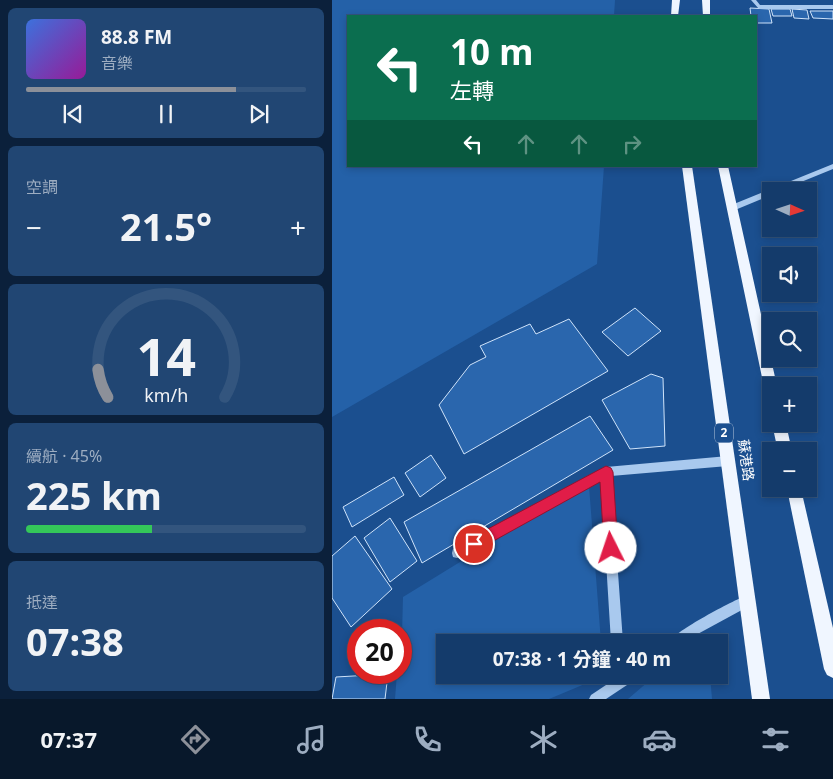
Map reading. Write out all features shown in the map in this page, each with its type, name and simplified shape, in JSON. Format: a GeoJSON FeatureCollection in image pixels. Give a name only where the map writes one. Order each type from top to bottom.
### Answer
{"type":"FeatureCollection","features":[{"type":"Feature","properties":{"kind":"main road"},"geometry":{"type":"LineString","coordinates":[[675,15],[676,0]]}},
{"type":"Feature","properties":{"kind":"main road"},"geometry":{"type":"LineString","coordinates":[[706,0],[707,15]]}},
{"type":"Feature","properties":{"kind":"main road","name":"蘇港路"},"geometry":{"type":"LineString","coordinates":[[687,167],[761,699]]}},
{"type":"Feature","properties":{"kind":"main road"},"geometry":{"type":"LineString","coordinates":[[723,167],[769,377]]}},
{"type":"Feature","properties":{"kind":"main road"},"geometry":{"type":"LineString","coordinates":[[796,497],[832,668]]}},
{"type":"Feature","properties":{"kind":"street"},"geometry":{"type":"LineString","coordinates":[[753,0],[759,7],[832,7]]}},
{"type":"Feature","properties":{"kind":"street"},"geometry":{"type":"LineString","coordinates":[[795,182],[832,166]]}},
{"type":"Feature","properties":{"kind":"street"},"geometry":{"type":"LineString","coordinates":[[732,208],[762,196]]}},
{"type":"Feature","properties":{"kind":"street"},"geometry":{"type":"LineString","coordinates":[[457,553],[606,472],[728,461]]}},
{"type":"Feature","properties":{"kind":"street"},"geometry":{"type":"LineString","coordinates":[[606,472],[616,634]]}},
{"type":"Feature","properties":{"kind":"street"},"geometry":{"type":"LineString","coordinates":[[687,634],[747,601]]}},
{"type":"Feature","properties":{"kind":"street"},"geometry":{"type":"LineString","coordinates":[[595,699],[614,684]]}},
{"type":"Feature","properties":{"kind":"shaded area"},"geometry":{"type":"Polygon","coordinates":[[[332,0],[615,0],[614,15],[347,15],[347,167],[604,167],[597,264],[332,417],[332,0]]]}},
{"type":"Feature","properties":{"kind":"shaded area"},"geometry":{"type":"Polygon","coordinates":[[[589,486],[600,634],[436,634],[436,684],[585,684],[549,699],[395,699],[396,684],[412,684],[412,619],[402,619],[403,597],[589,486]]]}},
{"type":"Feature","properties":{"kind":"shaded area"},"geometry":{"type":"Polygon","coordinates":[[[646,684],[711,684],[712,699],[628,699],[646,684]]]}},
{"type":"Feature","properties":{"kind":"building"},"geometry":{"type":"Polygon","coordinates":[[[750,8],[769,9],[772,23],[757,23],[757,15],[751,15],[750,8]]]}},
{"type":"Feature","properties":{"kind":"building"},"geometry":{"type":"Polygon","coordinates":[[[771,9],[790,9],[792,16],[773,16],[771,9]]]}},
{"type":"Feature","properties":{"kind":"building"},"geometry":{"type":"Polygon","coordinates":[[[792,9],[807,10],[809,19],[794,18],[792,9]]]}},
{"type":"Feature","properties":{"kind":"building"},"geometry":{"type":"Polygon","coordinates":[[[810,11],[833,11],[833,19],[813,18],[810,11]]]}},
{"type":"Feature","properties":{"kind":"building"},"geometry":{"type":"Polygon","coordinates":[[[635,308],[661,331],[628,356],[602,332],[635,308]]]}},
{"type":"Feature","properties":{"kind":"building"},"geometry":{"type":"Polygon","coordinates":[[[569,319],[608,371],[464,454],[439,405],[470,365],[486,357],[480,346],[530,324],[536,334],[569,319]]]}},
{"type":"Feature","properties":{"kind":"building"},"geometry":{"type":"Polygon","coordinates":[[[651,374],[663,378],[665,446],[630,449],[602,400],[651,374]]]}},
{"type":"Feature","properties":{"kind":"building"},"geometry":{"type":"Polygon","coordinates":[[[590,416],[613,450],[422,563],[404,522],[590,416]]]}},
{"type":"Feature","properties":{"kind":"building"},"geometry":{"type":"Polygon","coordinates":[[[431,455],[446,478],[420,497],[405,473],[431,455]]]}},
{"type":"Feature","properties":{"kind":"building"},"geometry":{"type":"Polygon","coordinates":[[[394,477],[404,495],[352,527],[343,507],[394,477]]]}},
{"type":"Feature","properties":{"kind":"building"},"geometry":{"type":"Polygon","coordinates":[[[390,518],[417,561],[390,582],[364,538],[390,518]]]}},
{"type":"Feature","properties":{"kind":"building"},"geometry":{"type":"Polygon","coordinates":[[[355,536],[392,589],[360,619],[347,619],[347,621],[332,598],[332,556],[355,536]]]}},
{"type":"Feature","properties":{"kind":"building"},"geometry":{"type":"Polygon","coordinates":[[[347,676],[347,684],[387,684],[385,699],[332,699],[336,677],[347,676]]]}},
{"type":"Feature","properties":{"kind":"route"},"geometry":{"type":"LineString","coordinates":[[474,544],[606,472],[611,548]]}}]}
